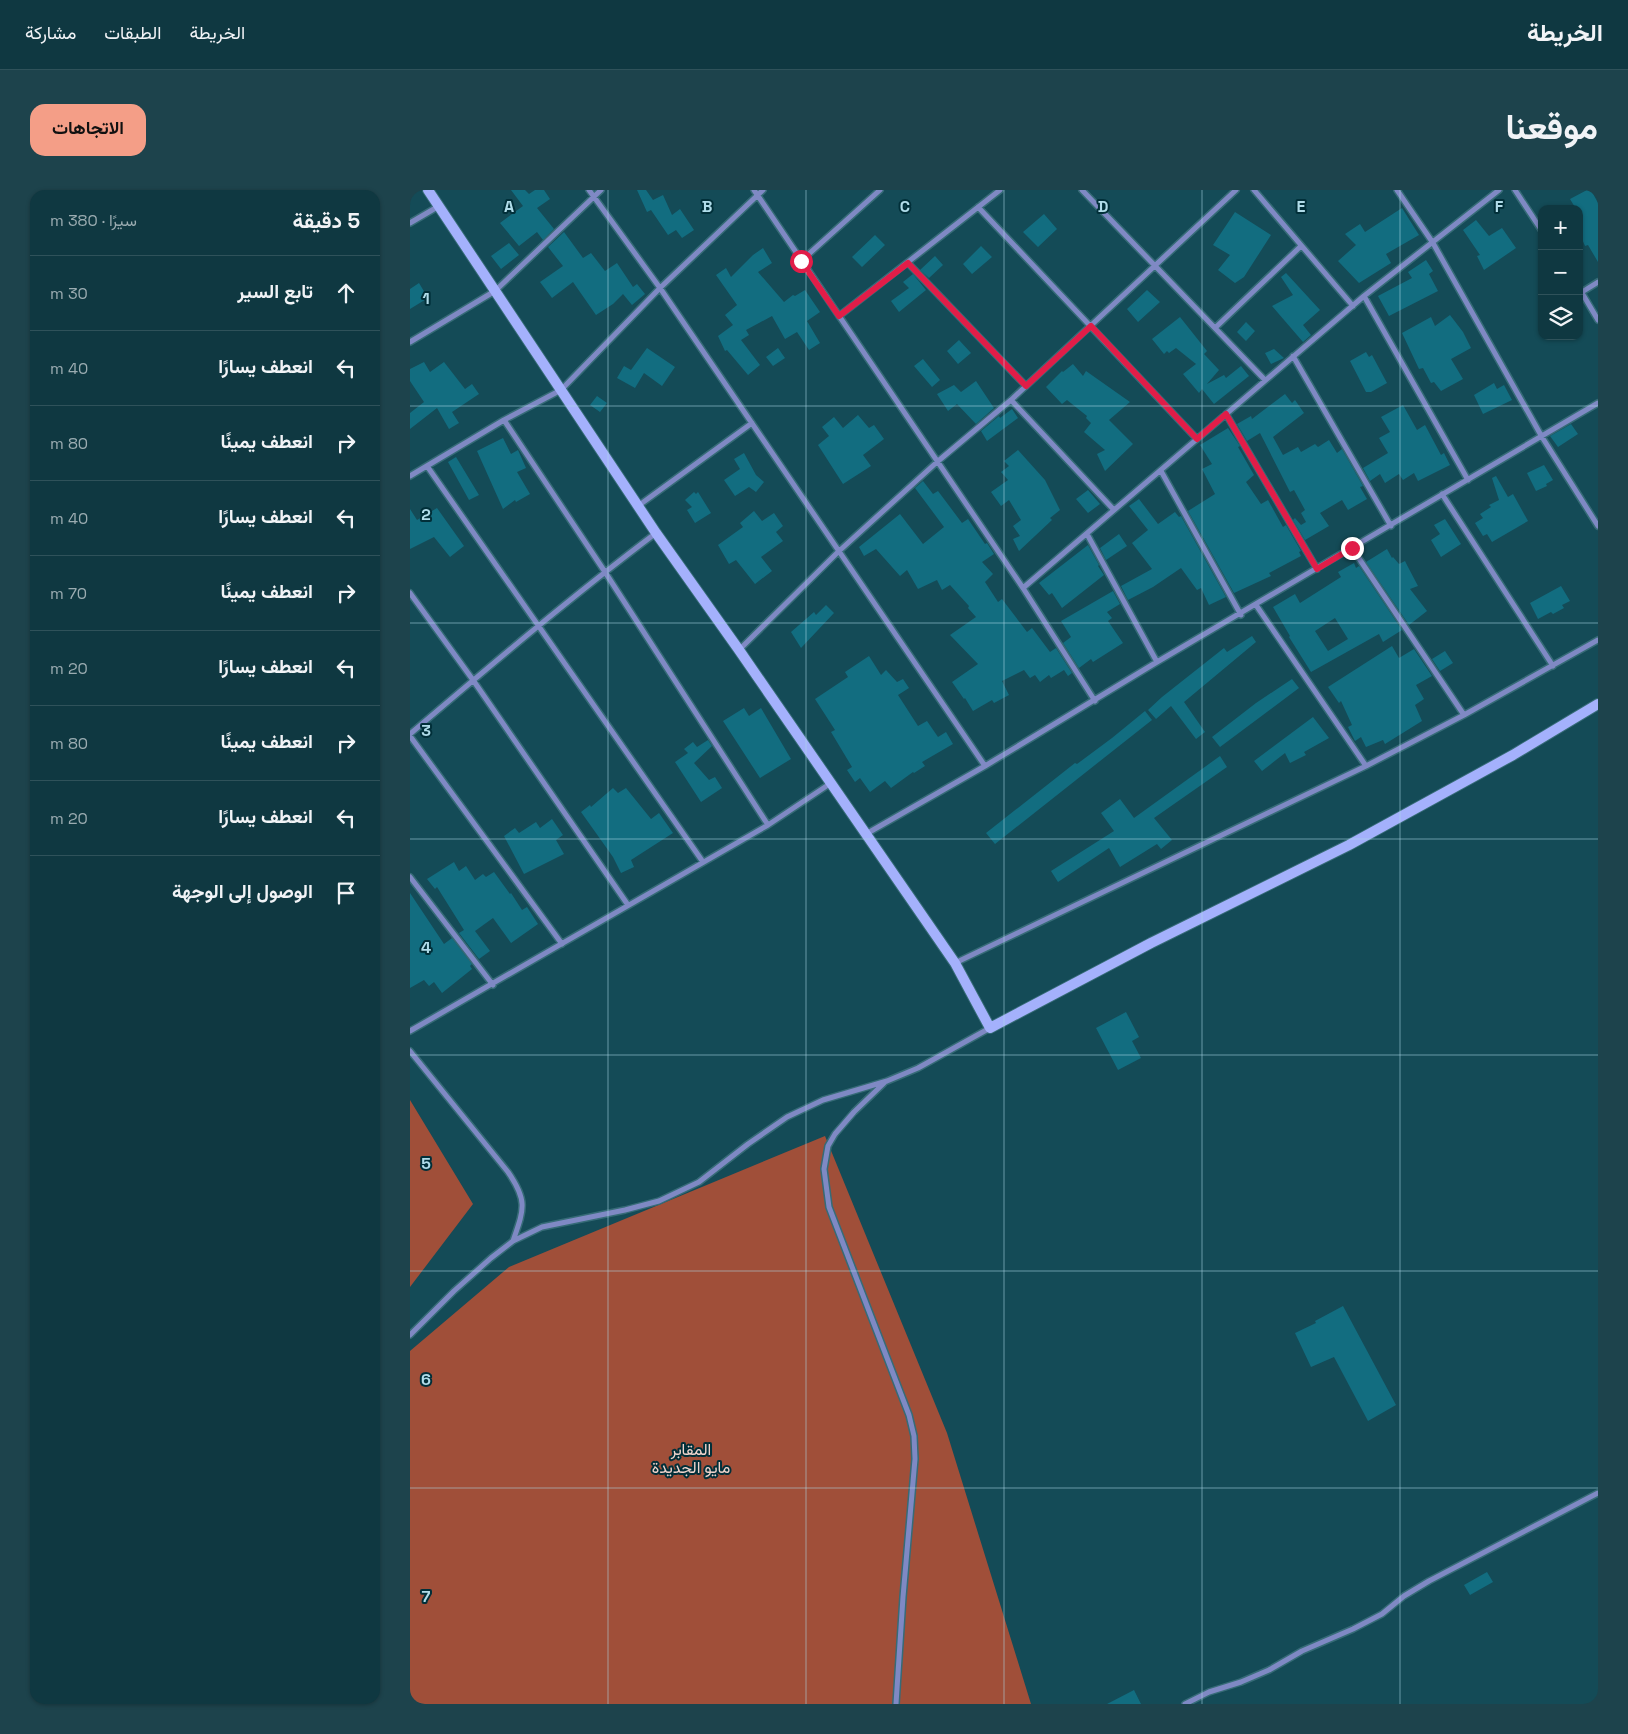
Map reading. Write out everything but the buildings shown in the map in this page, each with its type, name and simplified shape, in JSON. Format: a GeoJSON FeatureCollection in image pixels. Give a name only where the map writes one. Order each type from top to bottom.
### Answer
{"type":"FeatureCollection","features":[{"type":"Feature","properties":{"kind":"street"},"geometry":{"type":"LineString","coordinates":[[428,190],[656,534],[739,650],[954,963],[990,1028]]}},
{"type":"Feature","properties":{"kind":"street"},"geometry":{"type":"LineString","coordinates":[[589,190],[660,288],[985,766]]}},
{"type":"Feature","properties":{"kind":"street"},"geometry":{"type":"LineString","coordinates":[[410,342],[495,291],[601,190]]}},
{"type":"Feature","properties":{"kind":"street"},"geometry":{"type":"LineString","coordinates":[[754,190],[1023,588],[1095,701]]}},
{"type":"Feature","properties":{"kind":"street"},"geometry":{"type":"LineString","coordinates":[[410,476],[504,420],[560,390],[660,288],[763,190]]}},
{"type":"Feature","properties":{"kind":"street"},"geometry":{"type":"LineString","coordinates":[[801,261],[880,190]]}},
{"type":"Feature","properties":{"kind":"street"},"geometry":{"type":"LineString","coordinates":[[839,316],[1000,190]]}},
{"type":"Feature","properties":{"kind":"street"},"geometry":{"type":"LineString","coordinates":[[1082,190],[1266,380]]}},
{"type":"Feature","properties":{"kind":"street"},"geometry":{"type":"LineString","coordinates":[[739,650],[838,552],[937,462],[1011,400],[1236,190]]}},
{"type":"Feature","properties":{"kind":"street"},"geometry":{"type":"LineString","coordinates":[[1254,190],[1353,306]]}},
{"type":"Feature","properties":{"kind":"street"},"geometry":{"type":"LineString","coordinates":[[1397,190],[1433,243],[1542,437],[1598,526]]}},
{"type":"Feature","properties":{"kind":"street"},"geometry":{"type":"LineString","coordinates":[[1023,588],[1364,296],[1499,190]]}},
{"type":"Feature","properties":{"kind":"street"},"geometry":{"type":"LineString","coordinates":[[1515,190],[1538,225]]}},
{"type":"Feature","properties":{"kind":"street"},"geometry":{"type":"LineString","coordinates":[[410,223],[439,206]]}},
{"type":"Feature","properties":{"kind":"street"},"geometry":{"type":"LineString","coordinates":[[978,207],[1197,439]]}},
{"type":"Feature","properties":{"kind":"street"},"geometry":{"type":"LineString","coordinates":[[1215,328],[1302,246]]}},
{"type":"Feature","properties":{"kind":"street"},"geometry":{"type":"LineString","coordinates":[[908,263],[1026,386]]}},
{"type":"Feature","properties":{"kind":"street"},"geometry":{"type":"LineString","coordinates":[[1583,289],[1598,282]]}},
{"type":"Feature","properties":{"kind":"street"},"geometry":{"type":"LineString","coordinates":[[1583,294],[1598,320]]}},
{"type":"Feature","properties":{"kind":"street"},"geometry":{"type":"LineString","coordinates":[[1364,296],[1468,480]]}},
{"type":"Feature","properties":{"kind":"street"},"geometry":{"type":"LineString","coordinates":[[1293,356],[1391,526]]}},
{"type":"Feature","properties":{"kind":"street"},"geometry":{"type":"LineString","coordinates":[[1011,400],[1114,510]]}},
{"type":"Feature","properties":{"kind":"street"},"geometry":{"type":"LineString","coordinates":[[865,834],[985,766],[1157,662],[1241,615],[1598,403]]}},
{"type":"Feature","properties":{"kind":"street"},"geometry":{"type":"LineString","coordinates":[[1226,414],[1317,569]]}},
{"type":"Feature","properties":{"kind":"street"},"geometry":{"type":"LineString","coordinates":[[504,420],[605,572],[768,825]]}},
{"type":"Feature","properties":{"kind":"street"},"geometry":{"type":"LineString","coordinates":[[638,506],[752,423]]}},
{"type":"Feature","properties":{"kind":"street"},"geometry":{"type":"LineString","coordinates":[[427,466],[703,862]]}},
{"type":"Feature","properties":{"kind":"street"},"geometry":{"type":"LineString","coordinates":[[1161,471],[1241,615]]}},
{"type":"Feature","properties":{"kind":"street"},"geometry":{"type":"LineString","coordinates":[[1442,494],[1554,666]]}},
{"type":"Feature","properties":{"kind":"street"},"geometry":{"type":"LineString","coordinates":[[562,944],[410,735],[537,626],[656,534]]}},
{"type":"Feature","properties":{"kind":"street"},"geometry":{"type":"LineString","coordinates":[[1087,534],[1157,662]]}},
{"type":"Feature","properties":{"kind":"street"},"geometry":{"type":"LineString","coordinates":[[1352,548],[1464,714]]}},
{"type":"Feature","properties":{"kind":"street"},"geometry":{"type":"LineString","coordinates":[[410,593],[474,680],[628,906]]}},
{"type":"Feature","properties":{"kind":"street"},"geometry":{"type":"LineString","coordinates":[[1256,605],[1366,766]]}},
{"type":"Feature","properties":{"kind":"street"},"geometry":{"type":"LineString","coordinates":[[954,963],[1366,766],[1554,666],[1598,640]]}},
{"type":"Feature","properties":{"kind":"street"},"geometry":{"type":"LineString","coordinates":[[410,1335],[454,1291],[512,1241],[542,1227],[626,1210],[659,1201],[699,1182],[748,1144],[787,1118],[823,1100],[887,1081],[918,1068],[1151,943],[1349,845],[1513,755],[1598,704]]}},
{"type":"Feature","properties":{"kind":"street"},"geometry":{"type":"LineString","coordinates":[[410,1031],[444,1010],[493,985],[768,825],[831,783]]}},
{"type":"Feature","properties":{"kind":"street"},"geometry":{"type":"LineString","coordinates":[[410,876],[493,985]]}},
{"type":"Feature","properties":{"kind":"street"},"geometry":{"type":"LineString","coordinates":[[410,1051],[519,1188],[522,1199],[522,1216],[512,1241]]}},
{"type":"Feature","properties":{"kind":"street"},"geometry":{"type":"LineString","coordinates":[[887,1081],[854,1112],[835,1134],[828,1146],[824,1169],[829,1207],[909,1415],[914,1436],[915,1459],[896,1704]]}},
{"type":"Feature","properties":{"kind":"street"},"geometry":{"type":"LineString","coordinates":[[1185,1704],[1209,1692],[1242,1682],[1270,1670],[1302,1651],[1353,1629],[1382,1614],[1404,1596],[1429,1581],[1598,1493]]}},
{"type":"Feature","properties":{"kind":"green space"},"geometry":{"type":"Polygon","coordinates":[[[410,1100],[473,1204],[410,1287],[410,1100]]]}},
{"type":"Feature","properties":{"kind":"green space","name":"المقابر مايو الجديدة"},"geometry":{"type":"Polygon","coordinates":[[[825,1136],[947,1433],[1031,1704],[410,1704],[410,1351],[509,1267],[825,1136]]]}},
{"type":"Feature","properties":{"kind":"route"},"geometry":{"type":"LineString","coordinates":[[801,261],[839,316],[908,263],[1026,386],[1091,326],[1197,439],[1226,414],[1317,569],[1352,548]]}}]}
